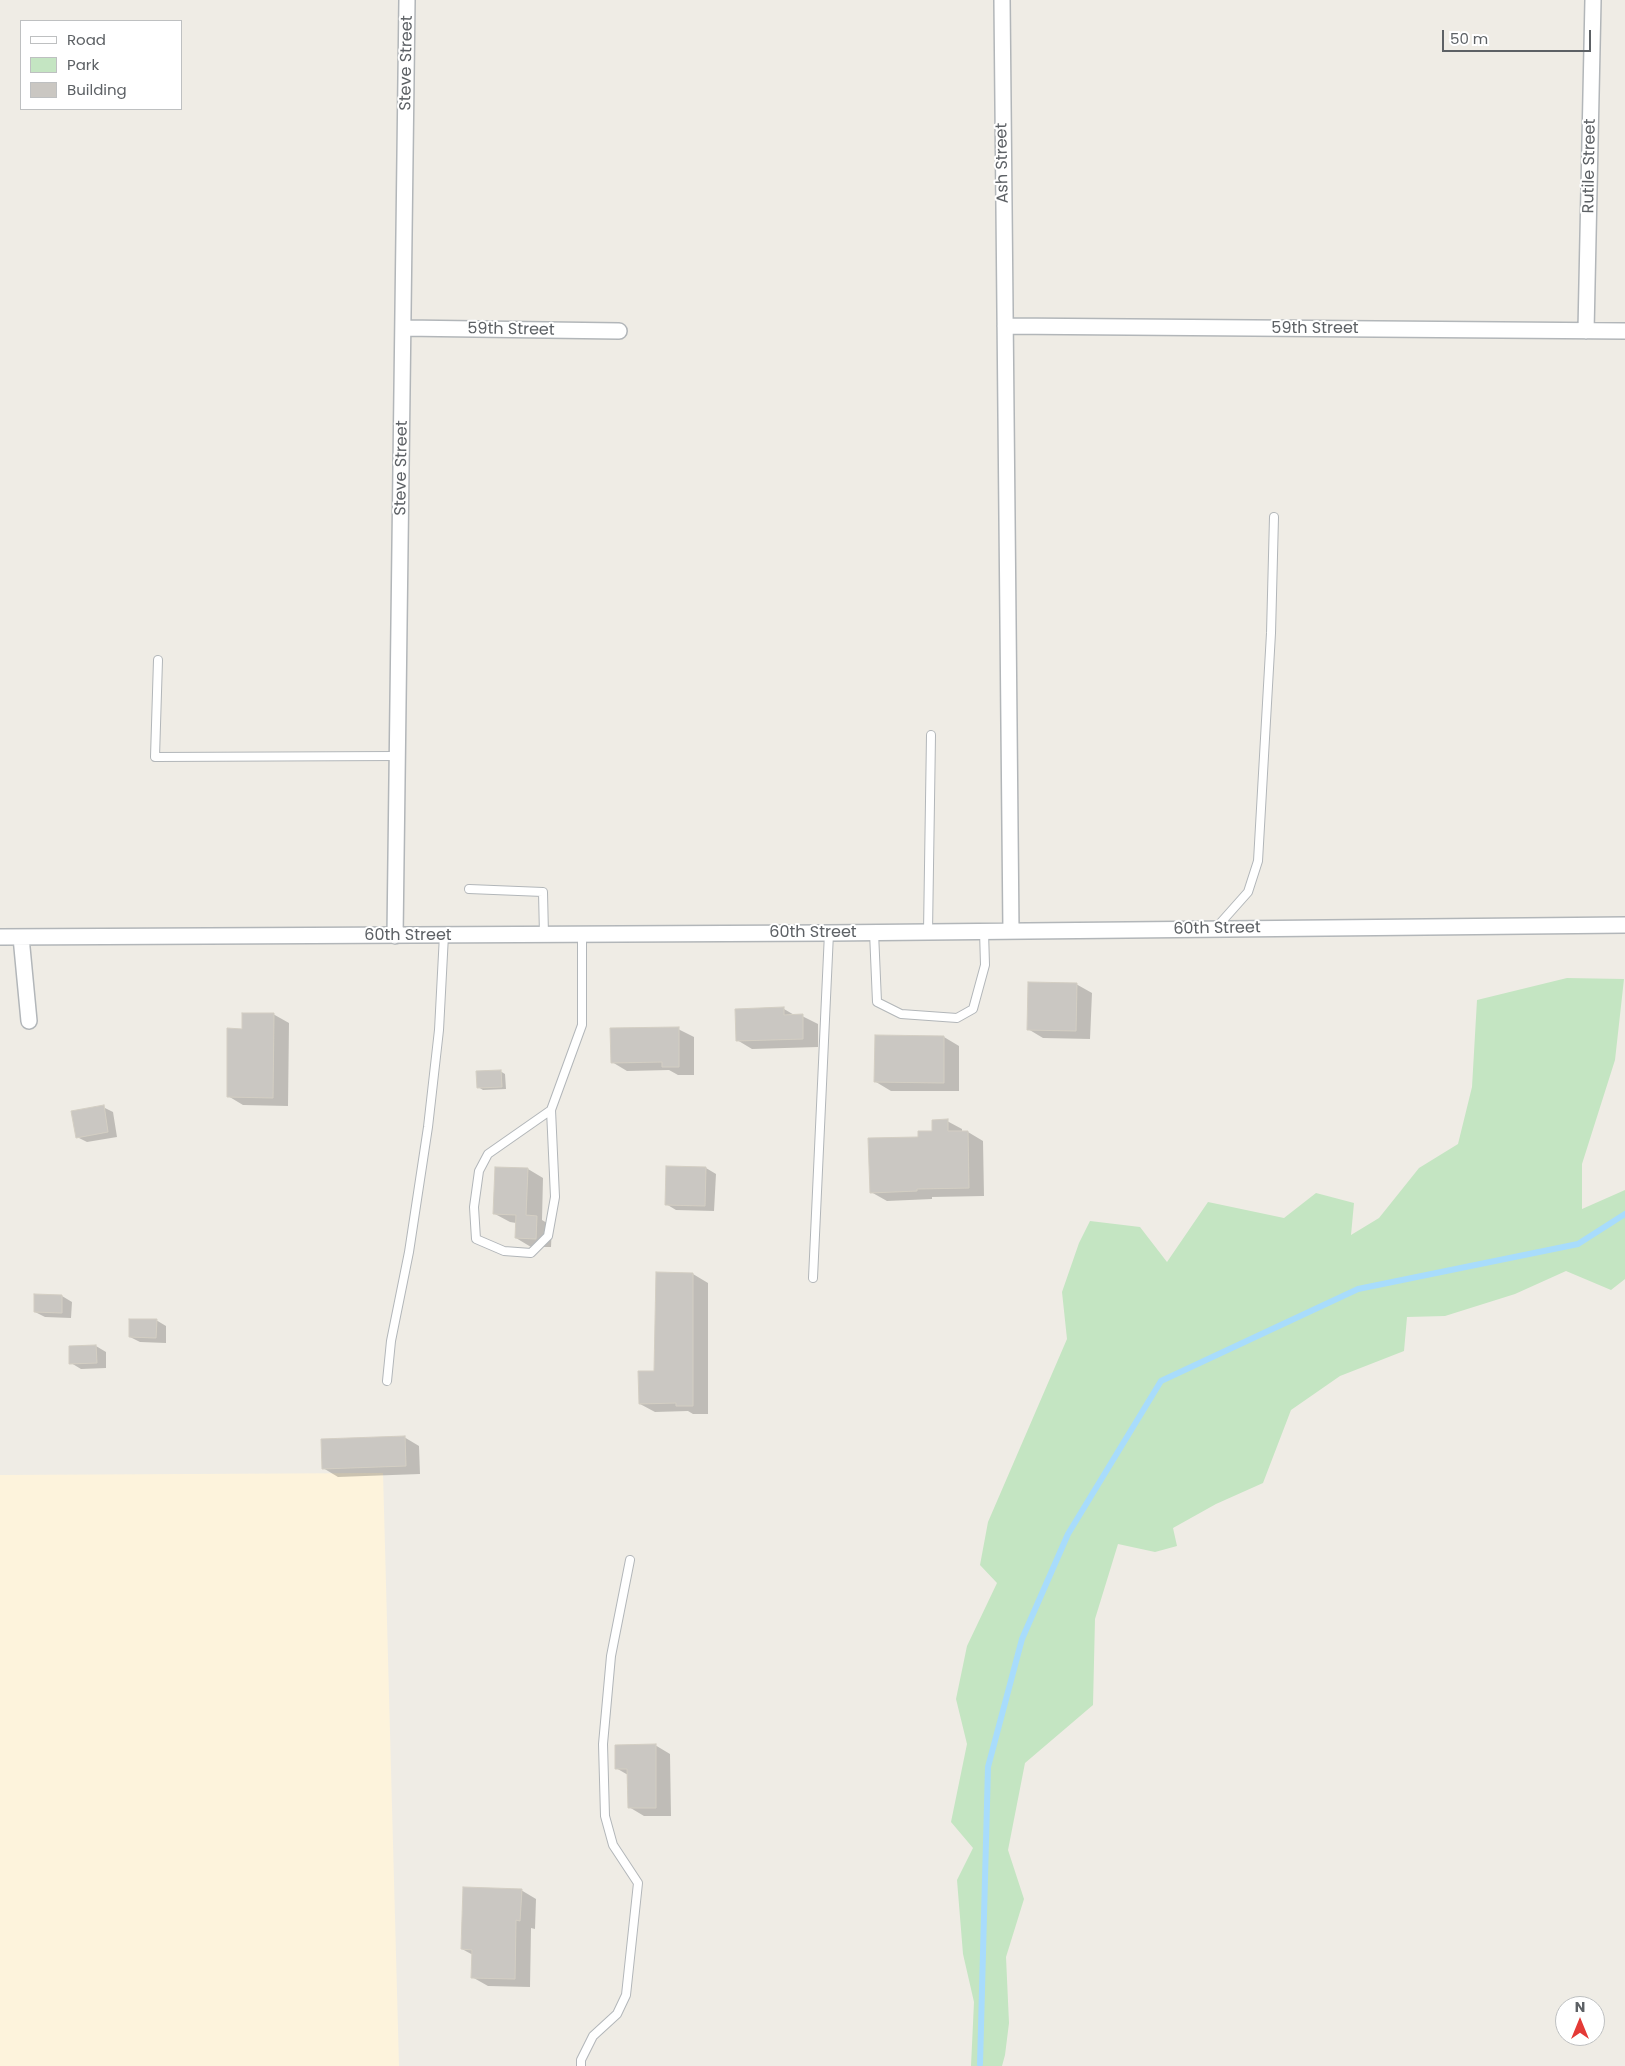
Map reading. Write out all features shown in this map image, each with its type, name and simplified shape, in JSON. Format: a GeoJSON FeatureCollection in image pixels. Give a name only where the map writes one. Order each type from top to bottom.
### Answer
{"type":"FeatureCollection","features":[{"type":"Feature","properties":{"kind":"street","name":"Steve Street"},"geometry":{"type":"LineString","coordinates":[[395,936],[407,0]]}},
{"type":"Feature","properties":{"kind":"street","name":"Ash Street"},"geometry":{"type":"LineString","coordinates":[[1002,0],[1011,931]]}},
{"type":"Feature","properties":{"kind":"street","name":"Rutile Street"},"geometry":{"type":"LineString","coordinates":[[1586,331],[1593,0]]}},
{"type":"Feature","properties":{"kind":"street","name":"59th Street"},"geometry":{"type":"LineString","coordinates":[[1005,326],[1625,332]]}},
{"type":"Feature","properties":{"kind":"street","name":"59th Street"},"geometry":{"type":"LineString","coordinates":[[404,328],[618,331]]}},
{"type":"Feature","properties":{"kind":"street","name":"60th Street"},"geometry":{"type":"LineString","coordinates":[[0,937],[444,936],[1625,925]]}},
{"type":"Feature","properties":{"kind":"street"},"geometry":{"type":"LineString","coordinates":[[20,937],[29,1021]]}},
{"type":"Feature","properties":{"kind":"lane"},"geometry":{"type":"LineString","coordinates":[[1215,929],[1248,892],[1258,861],[1270,653],[1274,517]]}},
{"type":"Feature","properties":{"kind":"lane"},"geometry":{"type":"LineString","coordinates":[[158,660],[155,757],[397,756]]}},
{"type":"Feature","properties":{"kind":"lane"},"geometry":{"type":"LineString","coordinates":[[928,932],[931,735]]}},
{"type":"Feature","properties":{"kind":"lane"},"geometry":{"type":"LineString","coordinates":[[469,889],[543,892],[544,935]]}},
{"type":"Feature","properties":{"kind":"lane"},"geometry":{"type":"LineString","coordinates":[[874,932],[877,1002],[901,1014],[958,1018],[973,1009],[985,966],[984,932]]}},
{"type":"Feature","properties":{"kind":"lane"},"geometry":{"type":"LineString","coordinates":[[813,1278],[829,933]]}},
{"type":"Feature","properties":{"kind":"lane"},"geometry":{"type":"LineString","coordinates":[[551,1110],[488,1154],[479,1171],[474,1207],[476,1239],[504,1251],[532,1253],[548,1236],[555,1197],[551,1110],[582,1025],[582,934]]}},
{"type":"Feature","properties":{"kind":"lane"},"geometry":{"type":"LineString","coordinates":[[387,1381],[391,1341],[409,1252],[428,1127],[439,1030],[444,936]]}},
{"type":"Feature","properties":{"kind":"lane"},"geometry":{"type":"LineString","coordinates":[[581,2066],[581,2060],[593,2036],[617,2014],[626,1995],[638,1883],[613,1845],[605,1816],[603,1744],[611,1656],[630,1560]]}},
{"type":"Feature","properties":{"kind":"shaded area"},"geometry":{"type":"Polygon","coordinates":[[[383,1473],[399,2066],[0,2066],[0,1475],[383,1473]]]}},
{"type":"Feature","properties":{"kind":"green space"},"geometry":{"type":"Polygon","coordinates":[[[1567,978],[1624,979],[1615,1060],[1582,1164],[1582,1209],[1625,1190],[1625,1279],[1611,1290],[1566,1271],[1515,1294],[1445,1316],[1407,1317],[1404,1351],[1340,1376],[1291,1410],[1263,1483],[1216,1504],[1173,1528],[1177,1546],[1155,1552],[1118,1544],[1095,1619],[1093,1705],[1025,1763],[1008,1850],[1024,1899],[1006,1957],[1009,2023],[1005,2055],[1002,2066],[971,2066],[974,2002],[963,1954],[957,1880],[973,1848],[951,1822],[967,1744],[956,1699],[967,1646],[997,1583],[980,1565],[988,1522],[1067,1339],[1062,1292],[1079,1243],[1090,1221],[1140,1227],[1167,1262],[1208,1202],[1284,1218],[1316,1193],[1354,1203],[1351,1235],[1379,1218],[1419,1168],[1458,1144],[1472,1087],[1477,1000],[1567,978]]]}},
{"type":"Feature","properties":{"kind":"building"},"geometry":{"type":"Polygon","coordinates":[[[1028,982],[1077,983],[1076,1031],[1027,1030],[1028,982]]]}},
{"type":"Feature","properties":{"kind":"building"},"geometry":{"type":"Polygon","coordinates":[[[784,1007],[784,1015],[803,1014],[803,1039],[736,1041],[735,1009],[784,1007]]]}},
{"type":"Feature","properties":{"kind":"building"},"geometry":{"type":"Polygon","coordinates":[[[242,1013],[274,1013],[273,1098],[227,1097],[227,1028],[242,1029],[242,1013]]]}},
{"type":"Feature","properties":{"kind":"building"},"geometry":{"type":"Polygon","coordinates":[[[679,1027],[679,1067],[662,1067],[662,1062],[611,1063],[610,1028],[679,1027]]]}},
{"type":"Feature","properties":{"kind":"building"},"geometry":{"type":"Polygon","coordinates":[[[875,1035],[944,1036],[944,1083],[874,1082],[875,1035]]]}},
{"type":"Feature","properties":{"kind":"building"},"geometry":{"type":"Polygon","coordinates":[[[501,1070],[502,1087],[477,1088],[476,1071],[501,1070]]]}},
{"type":"Feature","properties":{"kind":"building"},"geometry":{"type":"Polygon","coordinates":[[[104,1105],[108,1132],[76,1138],[71,1111],[104,1105]]]}},
{"type":"Feature","properties":{"kind":"building"},"geometry":{"type":"Polygon","coordinates":[[[948,1119],[948,1131],[968,1131],[969,1188],[917,1189],[917,1191],[870,1193],[868,1138],[918,1137],[918,1131],[932,1131],[932,1120],[948,1119]]]}},
{"type":"Feature","properties":{"kind":"building"},"geometry":{"type":"Polygon","coordinates":[[[666,1166],[706,1167],[705,1206],[665,1205],[666,1166]]]}},
{"type":"Feature","properties":{"kind":"building"},"geometry":{"type":"Polygon","coordinates":[[[495,1167],[528,1168],[526,1215],[537,1216],[536,1239],[515,1238],[516,1215],[493,1214],[495,1167]]]}},
{"type":"Feature","properties":{"kind":"building"},"geometry":{"type":"Polygon","coordinates":[[[656,1272],[693,1273],[693,1406],[676,1406],[676,1403],[639,1404],[638,1371],[654,1371],[656,1272]]]}},
{"type":"Feature","properties":{"kind":"building"},"geometry":{"type":"Polygon","coordinates":[[[34,1294],[62,1295],[62,1313],[34,1312],[34,1294]]]}},
{"type":"Feature","properties":{"kind":"building"},"geometry":{"type":"Polygon","coordinates":[[[129,1319],[157,1319],[156,1338],[129,1337],[129,1319]]]}},
{"type":"Feature","properties":{"kind":"building"},"geometry":{"type":"Polygon","coordinates":[[[96,1345],[97,1363],[69,1364],[69,1346],[96,1345]]]}},
{"type":"Feature","properties":{"kind":"building"},"geometry":{"type":"Polygon","coordinates":[[[405,1436],[406,1466],[322,1469],[321,1439],[405,1436]]]}},
{"type":"Feature","properties":{"kind":"building"},"geometry":{"type":"Polygon","coordinates":[[[656,1744],[656,1808],[628,1808],[627,1769],[615,1769],[615,1745],[656,1744]]]}},
{"type":"Feature","properties":{"kind":"building"},"geometry":{"type":"Polygon","coordinates":[[[463,1887],[522,1889],[520,1921],[516,1920],[515,1979],[471,1978],[472,1950],[461,1949],[463,1887]]]}},
{"type":"Feature","properties":{"kind":"waterway"},"geometry":{"type":"LineString","coordinates":[[980,2064],[988,1767],[1022,1639],[1068,1534],[1161,1381],[1358,1289],[1578,1244],[1625,1214]]}}]}
